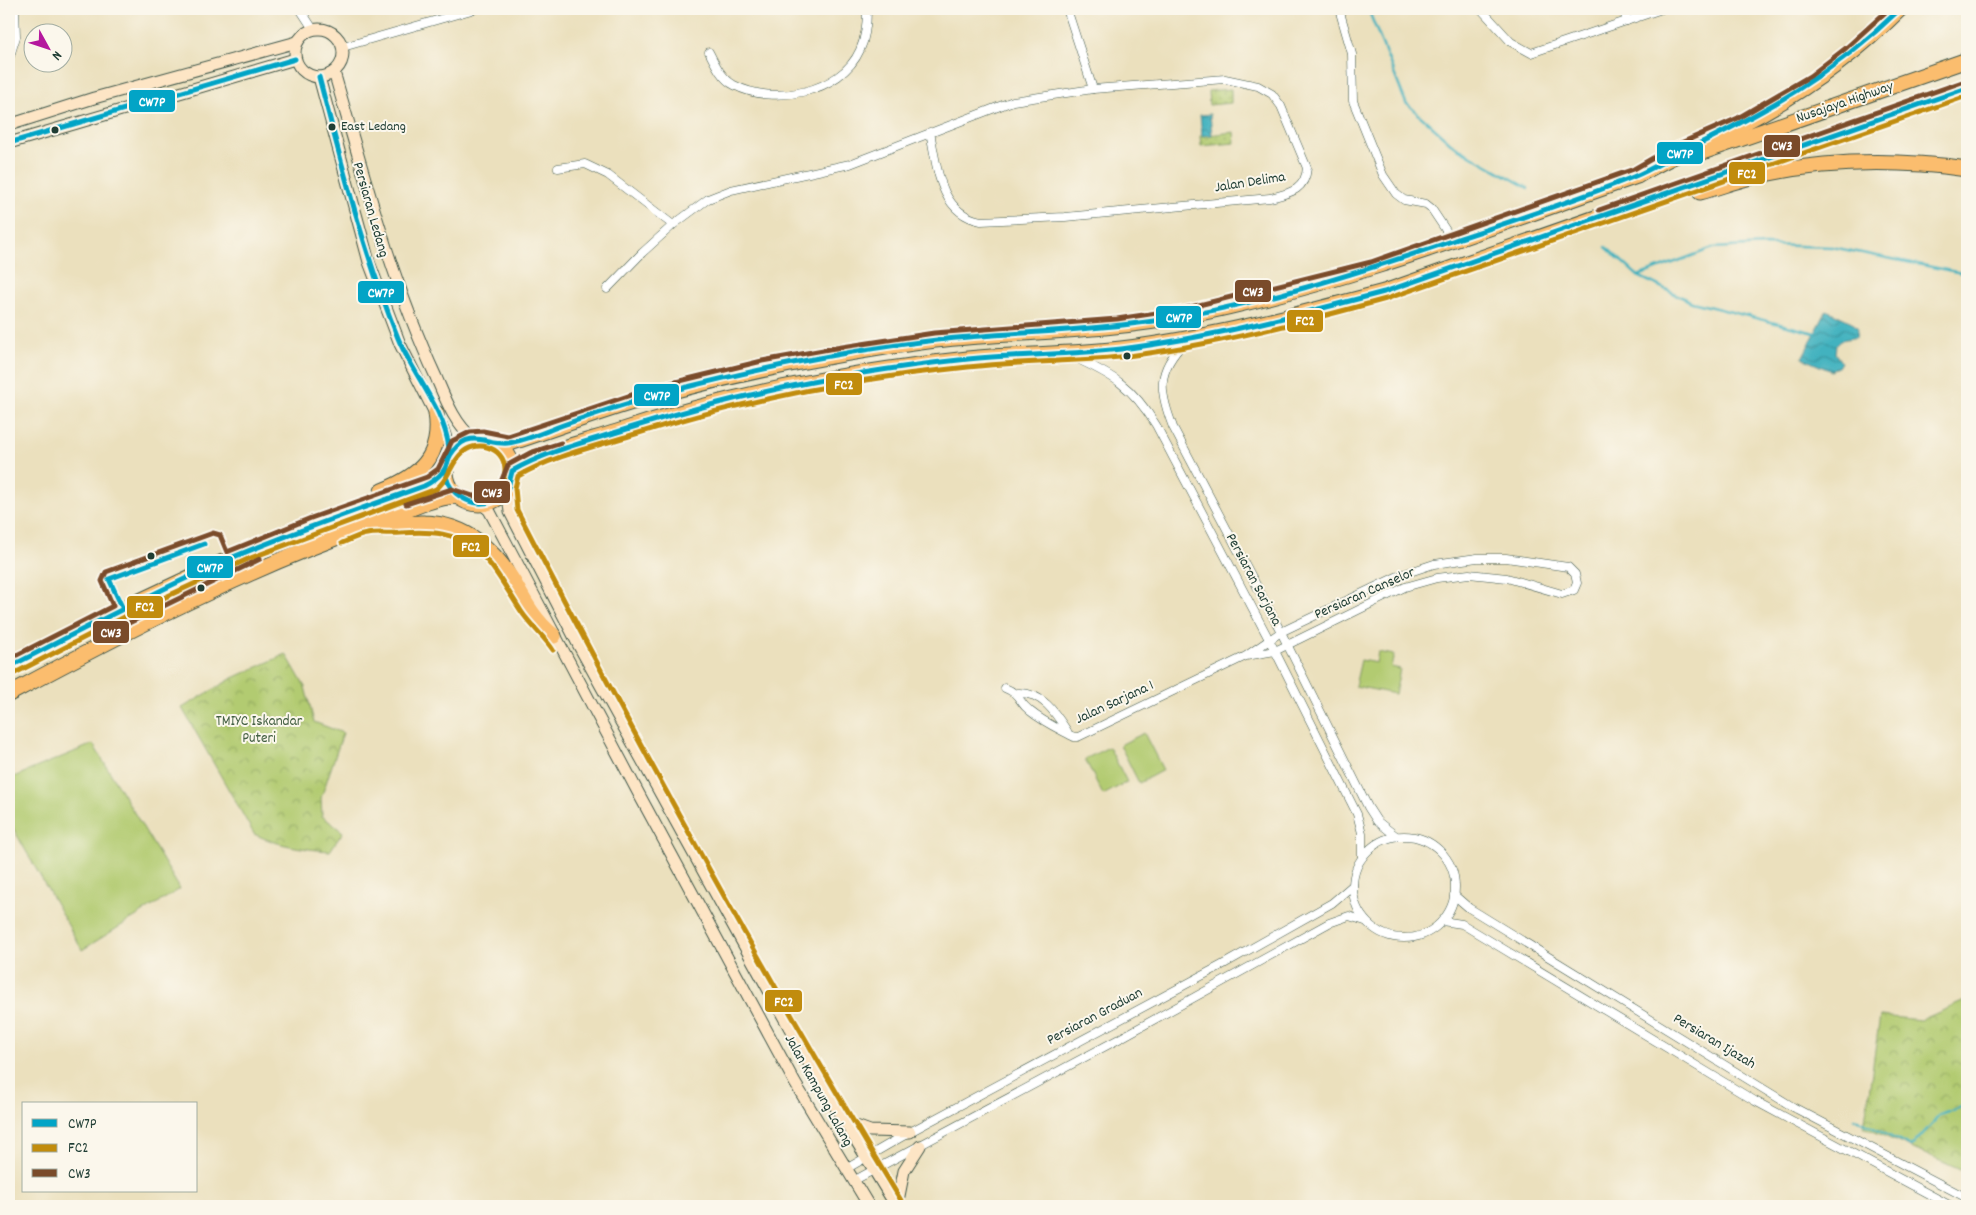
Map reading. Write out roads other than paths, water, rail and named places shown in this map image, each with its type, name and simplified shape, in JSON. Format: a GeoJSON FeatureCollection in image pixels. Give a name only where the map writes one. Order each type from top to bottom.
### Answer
{"type":"FeatureCollection","features":[{"type":"Feature","properties":{"kind":"highway"},"geometry":{"type":"LineString","coordinates":[[499,444],[510,443],[657,394],[764,368],[936,340],[1118,326],[1184,316],[1307,288],[1373,269],[1637,176],[1676,153],[1741,125],[1796,94],[1851,54],[1900,9]]}},
{"type":"Feature","properties":{"kind":"highway","name":"Nusajaya Highway"},"geometry":{"type":"LineString","coordinates":[[1637,176],[1967,60]]}},
{"type":"Feature","properties":{"kind":"highway"},"geometry":{"type":"LineString","coordinates":[[512,471],[533,460],[665,416],[770,390],[940,362],[1121,349],[1190,337],[1384,292],[1967,88]]}},
{"type":"Feature","properties":{"kind":"highway"},"geometry":{"type":"LineString","coordinates":[[1652,199],[1681,197],[1747,178],[1829,165],[1883,162],[1967,169]]}},
{"type":"Feature","properties":{"kind":"highway"},"geometry":{"type":"LineString","coordinates":[[345,514],[356,504],[404,481],[424,466],[432,453],[436,440],[436,413]]}},
{"type":"Feature","properties":{"kind":"highway"},"geometry":{"type":"LineString","coordinates":[[9,667],[174,584],[280,538],[424,486],[440,477],[460,444],[473,438],[487,438],[499,444],[508,454],[512,471],[508,488],[498,498],[482,504],[472,503],[458,496],[450,487],[448,464]]}},
{"type":"Feature","properties":{"kind":"highway"},"geometry":{"type":"LineString","coordinates":[[9,694],[134,628],[230,581],[367,526],[441,499],[458,496]]}},
{"type":"Feature","properties":{"kind":"highway"},"geometry":{"type":"LineString","coordinates":[[367,526],[437,524],[456,528],[472,536],[494,554],[507,571],[529,609],[543,628],[554,636]]}},
{"type":"Feature","properties":{"kind":"main road"},"geometry":{"type":"LineString","coordinates":[[9,125],[94,98],[297,42],[310,24],[326,29],[337,36],[343,47],[342,61],[334,72],[319,77],[304,72],[295,59],[297,42]]}},
{"type":"Feature","properties":{"kind":"main road"},"geometry":{"type":"LineString","coordinates":[[9,143],[295,59]]}},
{"type":"Feature","properties":{"kind":"main road","name":"Persiaran Ledang"},"geometry":{"type":"LineString","coordinates":[[334,72],[388,256],[404,302],[446,400],[463,428],[473,438]]}},
{"type":"Feature","properties":{"kind":"main road","name":"Persiaran Ledang"},"geometry":{"type":"LineString","coordinates":[[319,77],[369,262],[400,344],[436,413],[447,439],[448,464]]}},
{"type":"Feature","properties":{"kind":"main road","name":"Jalan Kampung Lalang"},"geometry":{"type":"LineString","coordinates":[[508,488],[510,512],[578,644],[844,1121],[897,1206]]}},
{"type":"Feature","properties":{"kind":"main road","name":"Jalan Kampung Lalang"},"geometry":{"type":"LineString","coordinates":[[482,504],[489,510],[554,636],[795,1083],[869,1206]]}},
{"type":"Feature","properties":{"kind":"main road"},"geometry":{"type":"LineString","coordinates":[[844,1121],[870,1132],[910,1132]]}},
{"type":"Feature","properties":{"kind":"main road"},"geometry":{"type":"LineString","coordinates":[[897,1206],[904,1170],[920,1146]]}},
{"type":"Feature","properties":{"kind":"street"},"geometry":{"type":"LineString","coordinates":[[9,59],[16,37],[15,9]]}},
{"type":"Feature","properties":{"kind":"street"},"geometry":{"type":"LineString","coordinates":[[298,9],[310,24]]}},
{"type":"Feature","properties":{"kind":"street"},"geometry":{"type":"LineString","coordinates":[[306,9],[310,24]]}},
{"type":"Feature","properties":{"kind":"street"},"geometry":{"type":"LineString","coordinates":[[343,47],[475,9]]}},
{"type":"Feature","properties":{"kind":"street"},"geometry":{"type":"LineString","coordinates":[[709,52],[716,68],[733,85],[755,93],[783,96],[811,89],[837,76],[848,68],[860,51],[866,30],[867,9]]}},
{"type":"Feature","properties":{"kind":"street"},"geometry":{"type":"LineString","coordinates":[[1067,9],[1092,89]]}},
{"type":"Feature","properties":{"kind":"street"},"geometry":{"type":"LineString","coordinates":[[1339,9],[1352,54],[1353,101],[1383,175],[1396,194],[1404,200],[1426,204],[1453,241]]}},
{"type":"Feature","properties":{"kind":"street"},"geometry":{"type":"LineString","coordinates":[[1481,9],[1511,42],[1530,53],[1662,9]]}},
{"type":"Feature","properties":{"kind":"street"},"geometry":{"type":"LineString","coordinates":[[1623,9],[1628,21]]}},
{"type":"Feature","properties":{"kind":"street","name":"Jalan Delima"},"geometry":{"type":"LineString","coordinates":[[1225,80],[1258,86],[1272,94],[1281,106],[1307,168],[1306,177],[1302,185],[1295,191],[1270,198],[1065,217],[981,220],[970,218],[950,203],[940,181],[930,132],[1013,101],[1092,89],[1225,80]]}},
{"type":"Feature","properties":{"kind":"street"},"geometry":{"type":"LineString","coordinates":[[607,289],[642,253],[708,199],[731,190],[850,164],[930,132]]}},
{"type":"Feature","properties":{"kind":"street"},"geometry":{"type":"LineString","coordinates":[[558,168],[586,164],[608,175],[673,226]]}},
{"type":"Feature","properties":{"kind":"street","name":"Persiaran Sarjana"},"geometry":{"type":"LineString","coordinates":[[1190,337],[1173,355],[1165,367],[1162,392],[1173,427],[1281,632],[1368,807],[1377,821],[1396,836]]}},
{"type":"Feature","properties":{"kind":"street","name":"Persiaran Sarjana"},"geometry":{"type":"LineString","coordinates":[[1066,353],[1115,377],[1146,408],[1161,432],[1357,814],[1362,833],[1362,858]]}},
{"type":"Feature","properties":{"kind":"street","name":"Persiaran Canselor"},"geometry":{"type":"LineString","coordinates":[[1477,558],[1506,558],[1568,567],[1575,574],[1577,582],[1574,590],[1562,594],[1507,578],[1469,574],[1437,578],[1405,588],[1275,651],[1246,656],[1268,638],[1398,576],[1434,564],[1477,558]]}},
{"type":"Feature","properties":{"kind":"street","name":"Jalan Sarjana 1"},"geometry":{"type":"LineString","coordinates":[[1018,693],[1024,706],[1042,721],[1078,737],[1246,656]]}},
{"type":"Feature","properties":{"kind":"street"},"geometry":{"type":"LineString","coordinates":[[1005,688],[1039,698],[1056,713],[1069,734]]}},
{"type":"Feature","properties":{"kind":"street"},"geometry":{"type":"LineString","coordinates":[[1396,836],[1412,836],[1427,841],[1440,850],[1450,863],[1454,879],[1454,895],[1450,909],[1442,921],[1422,935],[1410,938],[1385,935],[1365,921],[1354,898],[1353,884],[1355,870],[1362,858],[1377,844],[1396,836]]}},
{"type":"Feature","properties":{"kind":"street","name":"Persiaran Graduan"},"geometry":{"type":"LineString","coordinates":[[846,1169],[932,1120],[1222,965],[1332,903],[1353,884]]}},
{"type":"Feature","properties":{"kind":"street","name":"Persiaran Ijazah"},"geometry":{"type":"LineString","coordinates":[[1454,895],[1469,908],[1794,1107],[1967,1198]]}},
{"type":"Feature","properties":{"kind":"street","name":"Persiaran Graduan"},"geometry":{"type":"LineString","coordinates":[[853,1181],[1117,1040],[1329,923],[1349,916],[1365,921]]}},
{"type":"Feature","properties":{"kind":"street","name":"Persiaran Ijazah"},"geometry":{"type":"LineString","coordinates":[[1442,921],[1462,924],[1754,1101],[1950,1206]]}},
{"type":"Feature","properties":{"kind":"street"},"geometry":{"type":"LineString","coordinates":[[932,1120],[940,1135]]}},
{"type":"Feature","properties":{"kind":"water"},"geometry":{"type":"Polygon","coordinates":[[[1210,114],[1212,135],[1202,136],[1200,115],[1210,114]]]}},
{"type":"Feature","properties":{"kind":"water"},"geometry":{"type":"Polygon","coordinates":[[[1827,310],[1852,322],[1858,328],[1857,337],[1841,340],[1836,345],[1835,353],[1841,362],[1838,367],[1831,371],[1802,358],[1827,310]]]}},
{"type":"Feature","properties":{"kind":"waterway"},"geometry":{"type":"LineString","coordinates":[[1368,9],[1406,103],[1454,146],[1528,188]]}},
{"type":"Feature","properties":{"kind":"waterway"},"geometry":{"type":"LineString","coordinates":[[1638,276],[1713,248],[1765,245],[1832,247],[1967,274]]}},
{"type":"Feature","properties":{"kind":"waterway"},"geometry":{"type":"LineString","coordinates":[[1606,247],[1638,276],[1692,302],[1815,333]]}},
{"type":"Feature","properties":{"kind":"waterway"},"geometry":{"type":"LineString","coordinates":[[1854,1118],[1911,1147],[1940,1115],[1967,1105]]}},
{"type":"Feature","properties":{"kind":"place","name":"East Ledang"},"geometry":{"type":"Point","coordinates":[332,127]}},
{"type":"Feature","properties":{"kind":"park label","name":"TMIYC Iskandar Puteri"},"geometry":{"type":"Point","coordinates":[259,730]}}]}
